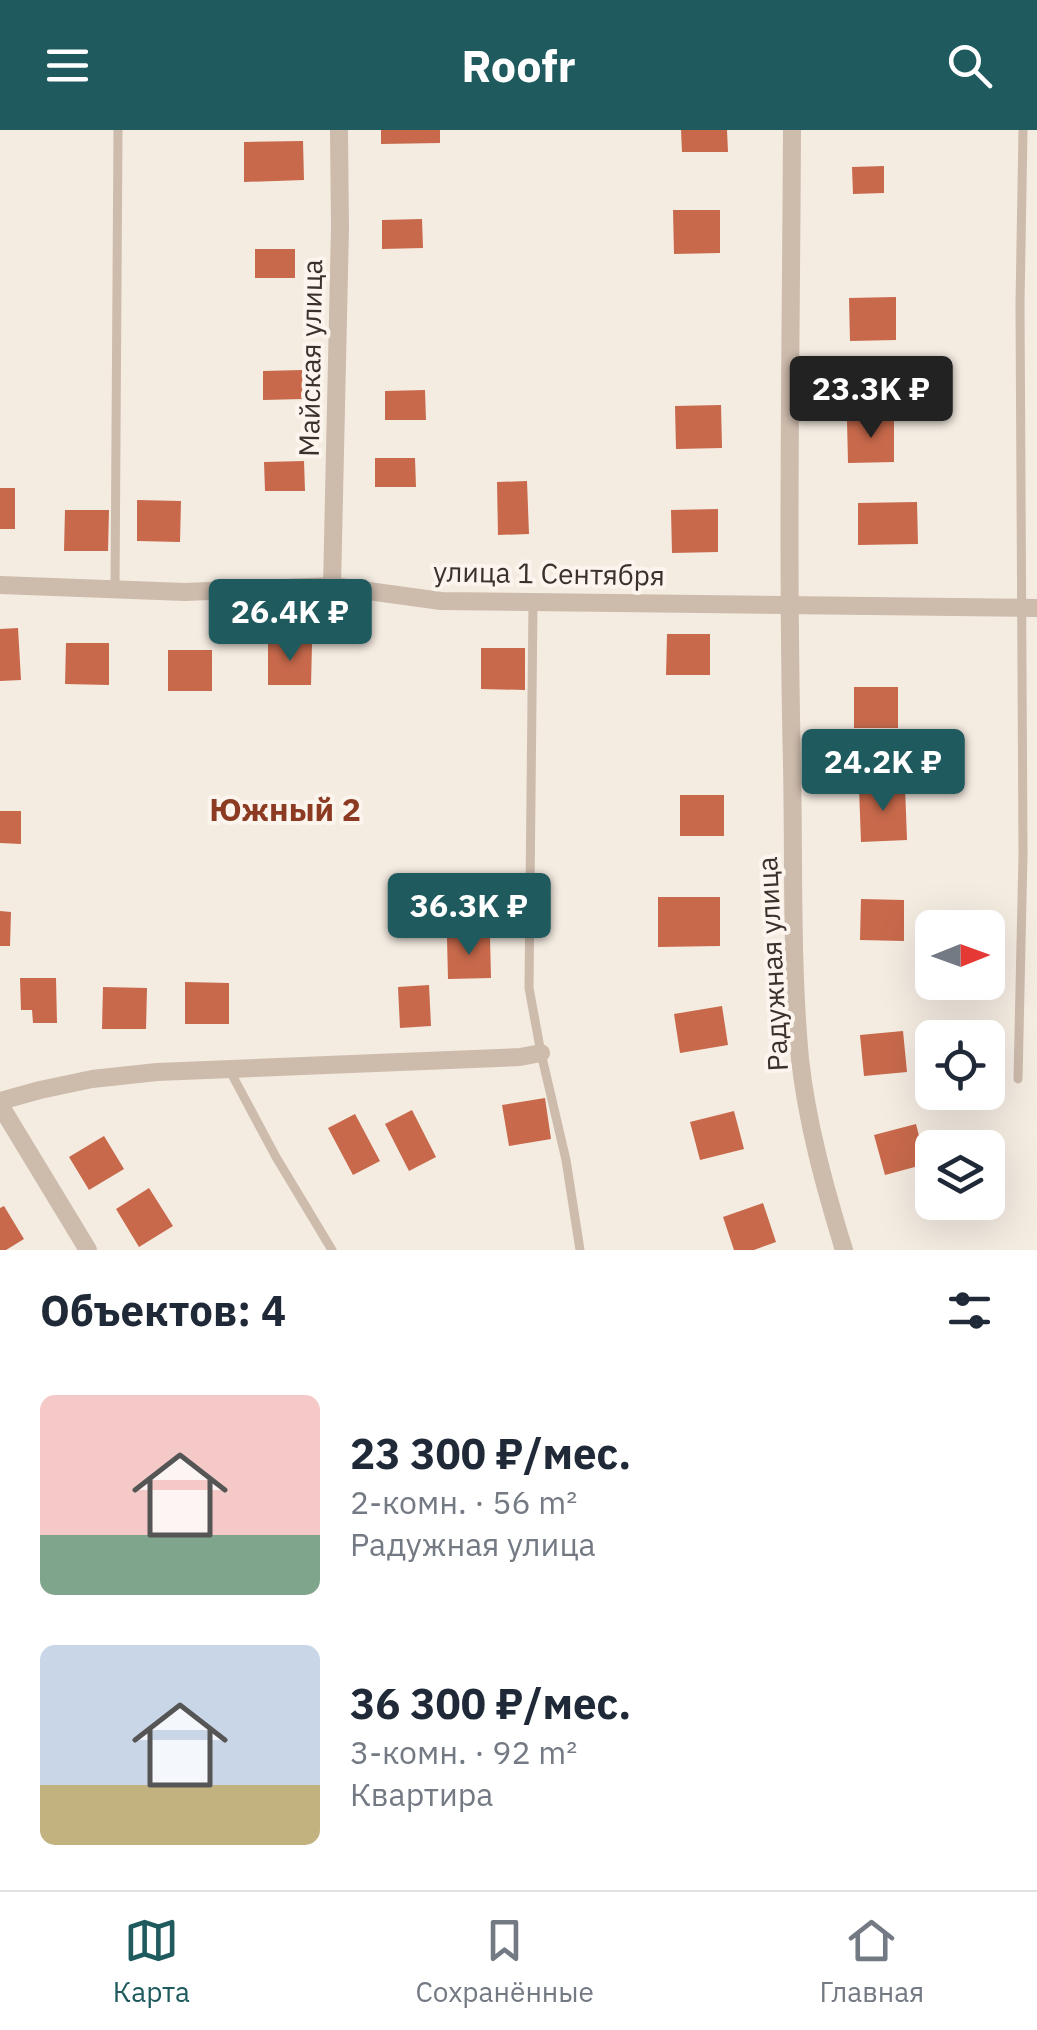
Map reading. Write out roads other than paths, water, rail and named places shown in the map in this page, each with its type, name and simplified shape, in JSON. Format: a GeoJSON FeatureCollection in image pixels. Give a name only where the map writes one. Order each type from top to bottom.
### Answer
{"type":"FeatureCollection","features":[{"type":"Feature","properties":{"kind":"street","name":"Майская улица"},"geometry":{"type":"LineString","coordinates":[[332,586],[339,130]]}},
{"type":"Feature","properties":{"kind":"street","name":"Радужная улица"},"geometry":{"type":"LineString","coordinates":[[792,130],[788,604],[800,1061],[829,1201],[844,1250]]}},
{"type":"Feature","properties":{"kind":"street","name":"улица 1 Сентября"},"geometry":{"type":"LineString","coordinates":[[0,584],[185,592],[332,586],[441,601],[1028,608]]}},
{"type":"Feature","properties":{"kind":"street"},"geometry":{"type":"LineString","coordinates":[[88,1250],[7,1134],[0,1104],[40,1090],[92,1079],[157,1072],[520,1058],[541,1053]]}},
{"type":"Feature","properties":{"kind":"lane"},"geometry":{"type":"LineString","coordinates":[[114,589],[118,130]]}},
{"type":"Feature","properties":{"kind":"lane"},"geometry":{"type":"LineString","coordinates":[[1018,1080],[1028,608],[1020,304],[1023,130]]}},
{"type":"Feature","properties":{"kind":"lane"},"geometry":{"type":"LineString","coordinates":[[533,602],[529,988],[566,1160],[580,1250]]}},
{"type":"Feature","properties":{"kind":"lane"},"geometry":{"type":"LineString","coordinates":[[228,1069],[332,1250]]}},
{"type":"Feature","properties":{"kind":"district","name":"Южный 2"},"geometry":{"type":"Point","coordinates":[285,809]}}]}
